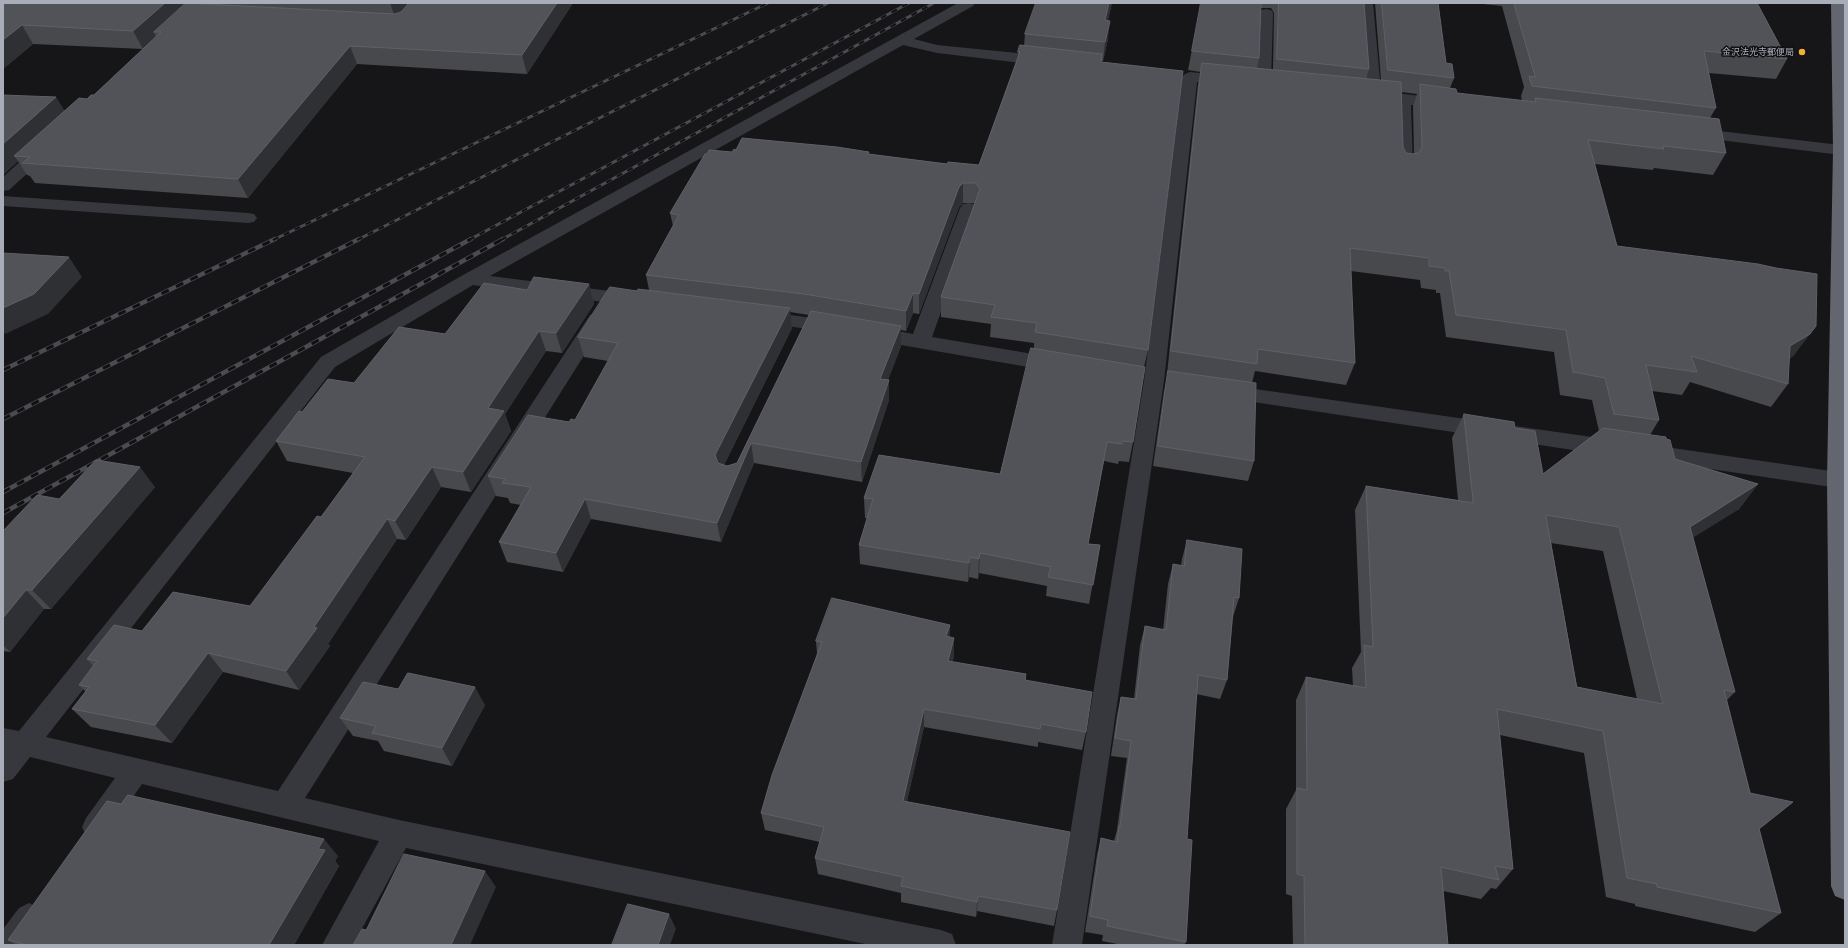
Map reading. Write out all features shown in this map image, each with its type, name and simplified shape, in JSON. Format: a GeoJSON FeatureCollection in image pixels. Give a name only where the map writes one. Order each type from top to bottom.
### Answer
{"type":"FeatureCollection","features":[{"type":"Feature","properties":{"kind":"highway"},"geometry":{"type":"LineString","coordinates":[[1838,3],[1842,138],[1838,480],[1845,886]]}},
{"type":"Feature","properties":{"kind":"street"},"geometry":{"type":"LineString","coordinates":[[3,770],[14,742],[328,362],[470,279],[968,3]]}},
{"type":"Feature","properties":{"kind":"street"},"geometry":{"type":"LineString","coordinates":[[1366,3],[1365,94],[1458,105]]}},
{"type":"Feature","properties":{"kind":"street"},"geometry":{"type":"LineString","coordinates":[[1067,945],[1154,381],[1182,76],[1271,85],[1266,13]]}},
{"type":"Feature","properties":{"kind":"street"},"geometry":{"type":"LineString","coordinates":[[902,40],[937,49],[1064,63]]}},
{"type":"Feature","properties":{"kind":"street"},"geometry":{"type":"LineString","coordinates":[[1403,99],[1405,169]]}},
{"type":"Feature","properties":{"kind":"street"},"geometry":{"type":"LineString","coordinates":[[1677,131],[1842,138]]}},
{"type":"Feature","properties":{"kind":"street"},"geometry":{"type":"LineString","coordinates":[[3,186],[56,138]]}},
{"type":"Feature","properties":{"kind":"street"},"geometry":{"type":"LineString","coordinates":[[3,201],[248,218]]}},
{"type":"Feature","properties":{"kind":"street"},"geometry":{"type":"LineString","coordinates":[[920,342],[970,208]]}},
{"type":"Feature","properties":{"kind":"street"},"geometry":{"type":"LineString","coordinates":[[470,279],[649,302]]}},
{"type":"Feature","properties":{"kind":"street"},"geometry":{"type":"LineString","coordinates":[[285,805],[610,297]]}},
{"type":"Feature","properties":{"kind":"street"},"geometry":{"type":"LineString","coordinates":[[744,314],[806,322],[1076,368]]}},
{"type":"Feature","properties":{"kind":"street"},"geometry":{"type":"LineString","coordinates":[[796,343],[806,322]]}},
{"type":"Feature","properties":{"kind":"street"},"geometry":{"type":"LineString","coordinates":[[1209,389],[1838,480]]}},
{"type":"Feature","properties":{"kind":"street"},"geometry":{"type":"LineString","coordinates":[[14,742],[399,833],[941,945]]}},
{"type":"Feature","properties":{"kind":"street"},"geometry":{"type":"LineString","coordinates":[[80,848],[136,771]]}},
{"type":"Feature","properties":{"kind":"street"},"geometry":{"type":"LineString","coordinates":[[337,945],[399,833]]}},
{"type":"Feature","properties":{"kind":"street"},"geometry":{"type":"LineString","coordinates":[[10,945],[42,900]]}},
{"type":"Feature","properties":{"kind":"building"},"geometry":{"type":"Polygon","coordinates":[[[3,3],[165,3],[133,31],[22,25],[3,40],[3,3]]]}},
{"type":"Feature","properties":{"kind":"building"},"geometry":{"type":"Polygon","coordinates":[[[186,3],[395,14],[401,12],[409,3],[557,3],[522,55],[350,46],[238,179],[22,163],[30,157],[14,156],[79,98],[87,99],[91,95],[94,95],[161,32],[154,32],[186,3]]]}},
{"type":"Feature","properties":{"kind":"building"},"geometry":{"type":"Polygon","coordinates":[[[1036,3],[1109,3],[1105,20],[1110,21],[1105,42],[1025,34],[1036,3]]]}},
{"type":"Feature","properties":{"kind":"building"},"geometry":{"type":"Polygon","coordinates":[[[1201,3],[1261,3],[1259,58],[1192,51],[1201,3]]]}},
{"type":"Feature","properties":{"kind":"building"},"geometry":{"type":"Polygon","coordinates":[[[1279,3],[1364,3],[1369,69],[1277,59],[1279,3]]]}},
{"type":"Feature","properties":{"kind":"building"},"geometry":{"type":"Polygon","coordinates":[[[1382,3],[1438,3],[1446,63],[1452,64],[1454,78],[1388,70],[1382,3]]]}},
{"type":"Feature","properties":{"kind":"building"},"geometry":{"type":"Polygon","coordinates":[[[1514,3],[1757,3],[1787,59],[1704,51],[1716,108],[1532,86],[1529,76],[1535,77],[1514,3]]]}},
{"type":"Feature","properties":{"kind":"building"},"geometry":{"type":"Polygon","coordinates":[[[1020,45],[1102,54],[1101,62],[1183,71],[1148,350],[1035,332],[1037,323],[991,317],[995,305],[941,297],[980,189],[976,183],[963,183],[959,187],[919,294],[913,293],[906,311],[804,294],[646,275],[679,215],[670,213],[705,154],[707,154],[709,150],[732,152],[734,149],[736,150],[742,138],[837,147],[869,152],[868,154],[947,164],[948,162],[979,165],[1020,52],[1018,52],[1020,45]]]}},
{"type":"Feature","properties":{"kind":"building"},"geometry":{"type":"Polygon","coordinates":[[[1202,63],[1401,82],[1403,147],[1406,153],[1412,154],[1419,153],[1422,147],[1420,84],[1456,89],[1457,93],[1536,102],[1535,98],[1719,119],[1726,153],[1663,146],[1664,149],[1588,140],[1617,246],[1758,264],[1817,274],[1816,326],[1810,334],[1790,346],[1788,384],[1691,356],[1697,372],[1646,365],[1659,420],[1614,414],[1605,378],[1573,372],[1566,330],[1456,315],[1449,271],[1445,271],[1445,268],[1429,266],[1429,258],[1350,248],[1355,363],[1258,349],[1257,364],[1171,351],[1202,63]]]}},
{"type":"Feature","properties":{"kind":"building"},"geometry":{"type":"Polygon","coordinates":[[[3,95],[56,97],[3,144],[3,95]]]}},
{"type":"Feature","properties":{"kind":"building"},"geometry":{"type":"Polygon","coordinates":[[[3,253],[69,257],[34,294],[3,308],[3,253]]]}},
{"type":"Feature","properties":{"kind":"building"},"geometry":{"type":"Polygon","coordinates":[[[534,277],[589,284],[556,333],[539,331],[488,408],[504,411],[463,472],[432,467],[395,521],[387,519],[314,627],[317,628],[286,671],[208,653],[155,725],[72,709],[89,687],[79,685],[97,661],[87,659],[114,625],[142,631],[173,592],[250,606],[317,516],[321,517],[365,457],[276,441],[299,411],[302,412],[328,379],[354,383],[399,327],[445,334],[484,283],[527,290],[534,277]]]}},
{"type":"Feature","properties":{"kind":"building"},"geometry":{"type":"Polygon","coordinates":[[[610,287],[637,291],[638,289],[790,308],[715,455],[718,463],[727,466],[737,463],[811,311],[901,326],[880,379],[889,380],[861,462],[751,443],[717,523],[585,499],[556,553],[499,542],[531,487],[502,483],[505,479],[488,476],[528,415],[569,422],[571,419],[575,420],[618,343],[578,337],[610,287]]]}},
{"type":"Feature","properties":{"kind":"building"},"geometry":{"type":"Polygon","coordinates":[[[1031,348],[1145,367],[1133,442],[1122,441],[1122,444],[1107,442],[1088,544],[1100,545],[1093,585],[1048,577],[1051,567],[980,553],[979,559],[970,557],[969,563],[859,545],[873,499],[864,498],[879,455],[1000,474],[1031,348]]]}},
{"type":"Feature","properties":{"kind":"building"},"geometry":{"type":"Polygon","coordinates":[[[1168,371],[1256,383],[1254,461],[1158,446],[1168,371]]]}},
{"type":"Feature","properties":{"kind":"building"},"geometry":{"type":"Polygon","coordinates":[[[1464,414],[1514,422],[1515,428],[1535,431],[1543,474],[1603,428],[1666,437],[1666,439],[1670,440],[1675,459],[1758,484],[1690,527],[1735,692],[1724,690],[1750,793],[1793,802],[1759,829],[1781,913],[1657,887],[1657,884],[1627,878],[1603,731],[1497,709],[1513,869],[1495,866],[1499,880],[1441,867],[1448,945],[1305,945],[1304,876],[1297,874],[1297,788],[1307,790],[1306,677],[1366,688],[1364,645],[1373,647],[1366,486],[1473,503],[1464,414]],[[1546,515],[1577,687],[1663,704],[1619,527],[1546,515]]]}},
{"type":"Feature","properties":{"kind":"building"},"geometry":{"type":"Polygon","coordinates":[[[96,460],[140,467],[32,590],[26,590],[3,618],[3,531],[37,495],[59,499],[96,460]]]}},
{"type":"Feature","properties":{"kind":"building"},"geometry":{"type":"Polygon","coordinates":[[[1187,540],[1242,549],[1239,598],[1234,597],[1227,680],[1198,675],[1187,839],[1192,840],[1186,942],[1107,926],[1108,920],[1090,916],[1101,838],[1117,842],[1120,826],[1131,741],[1115,738],[1121,697],[1136,699],[1145,626],[1166,630],[1173,564],[1184,566],[1187,540]]]}},
{"type":"Feature","properties":{"kind":"building"},"geometry":{"type":"Polygon","coordinates":[[[832,598],[950,625],[946,636],[954,638],[948,661],[1026,674],[1025,680],[1092,692],[1086,732],[1041,724],[1040,729],[924,709],[903,801],[1070,832],[1057,910],[978,896],[977,902],[901,886],[903,877],[815,858],[824,827],[761,813],[772,775],[822,642],[816,641],[832,598]]]}},
{"type":"Feature","properties":{"kind":"building"},"geometry":{"type":"Polygon","coordinates":[[[408,673],[475,687],[442,748],[372,733],[376,726],[340,718],[363,682],[398,689],[408,673]]]}},
{"type":"Feature","properties":{"kind":"building"},"geometry":{"type":"Polygon","coordinates":[[[128,795],[324,839],[318,849],[325,850],[269,945],[27,945],[8,940],[107,801],[121,804],[128,795]]]}},
{"type":"Feature","properties":{"kind":"building"},"geometry":{"type":"Polygon","coordinates":[[[404,854],[485,871],[451,945],[353,945],[362,929],[366,930],[404,854]]]}},
{"type":"Feature","properties":{"kind":"building"},"geometry":{"type":"Polygon","coordinates":[[[628,904],[669,914],[658,945],[612,945],[628,904]]]}},
{"type":"Feature","properties":{"kind":"railway"},"geometry":{"type":"LineString","coordinates":[[273,240],[768,3]]}},
{"type":"Feature","properties":{"kind":"railway"},"geometry":{"type":"LineString","coordinates":[[357,240],[828,3]]}},
{"type":"Feature","properties":{"kind":"railway"},"geometry":{"type":"LineString","coordinates":[[469,240],[909,3]]}},
{"type":"Feature","properties":{"kind":"railway"},"geometry":{"type":"LineString","coordinates":[[501,240],[934,3]]}},
{"type":"Feature","properties":{"kind":"railway"},"geometry":{"type":"LineString","coordinates":[[3,370],[275,239]]}},
{"type":"Feature","properties":{"kind":"railway"},"geometry":{"type":"LineString","coordinates":[[3,419],[359,239]]}},
{"type":"Feature","properties":{"kind":"railway"},"geometry":{"type":"LineString","coordinates":[[3,492],[471,239]]}},
{"type":"Feature","properties":{"kind":"railway"},"geometry":{"type":"LineString","coordinates":[[3,513],[503,239]]}},
{"type":"Feature","properties":{"kind":"place","name":"金沢法光寺郵便局"},"geometry":{"type":"Point","coordinates":[1802,52]}}]}
